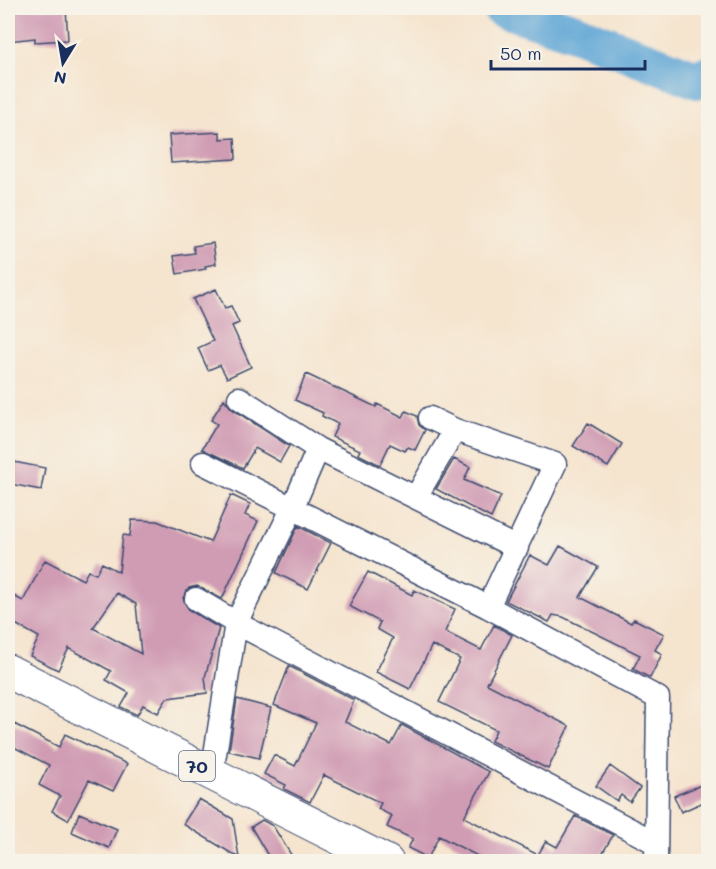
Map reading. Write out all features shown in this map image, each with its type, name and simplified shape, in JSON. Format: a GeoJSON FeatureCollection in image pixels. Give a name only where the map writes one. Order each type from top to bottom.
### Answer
{"type":"FeatureCollection","features":[{"type":"Feature","properties":{"kind":"main road","name":"70"},"geometry":{"type":"LineString","coordinates":[[8,671],[387,861]]}},
{"type":"Feature","properties":{"kind":"street"},"geometry":{"type":"LineString","coordinates":[[239,398],[318,449],[517,548]]}},
{"type":"Feature","properties":{"kind":"street"},"geometry":{"type":"LineString","coordinates":[[429,418],[455,430],[555,464],[488,607]]}},
{"type":"Feature","properties":{"kind":"street"},"geometry":{"type":"LineString","coordinates":[[416,497],[455,430]]}},
{"type":"Feature","properties":{"kind":"street"},"geometry":{"type":"LineString","coordinates":[[212,773],[236,623],[292,509],[318,449]]}},
{"type":"Feature","properties":{"kind":"street"},"geometry":{"type":"LineString","coordinates":[[196,599],[656,852],[658,698],[488,607],[203,464]]}},
{"type":"Feature","properties":{"kind":"building"},"geometry":{"type":"Polygon","coordinates":[[[8,8],[66,8],[68,40],[35,42],[35,38],[8,41],[8,8]]]}},
{"type":"Feature","properties":{"kind":"building"},"geometry":{"type":"Polygon","coordinates":[[[220,132],[220,139],[235,138],[236,159],[171,163],[169,135],[220,132]]]}},
{"type":"Feature","properties":{"kind":"building"},"geometry":{"type":"Polygon","coordinates":[[[213,243],[216,264],[205,266],[206,269],[177,274],[174,256],[195,253],[193,246],[213,243]]]}},
{"type":"Feature","properties":{"kind":"building"},"geometry":{"type":"Polygon","coordinates":[[[216,289],[225,308],[231,306],[239,323],[232,326],[251,367],[227,378],[220,365],[208,370],[198,348],[213,341],[193,299],[216,289]]]}},
{"type":"Feature","properties":{"kind":"building"},"geometry":{"type":"Polygon","coordinates":[[[306,374],[376,407],[377,404],[403,417],[406,411],[417,416],[419,425],[425,430],[415,450],[408,447],[405,451],[390,444],[380,465],[358,454],[360,450],[332,437],[338,424],[322,416],[323,413],[295,400],[306,374]]]}},
{"type":"Feature","properties":{"kind":"building"},"geometry":{"type":"Polygon","coordinates":[[[224,399],[232,409],[289,446],[280,462],[255,448],[243,468],[202,449],[217,424],[211,420],[224,399]]]}},
{"type":"Feature","properties":{"kind":"building"},"geometry":{"type":"Polygon","coordinates":[[[588,423],[622,444],[608,467],[573,446],[588,423]]]}},
{"type":"Feature","properties":{"kind":"building"},"geometry":{"type":"Polygon","coordinates":[[[454,459],[470,467],[464,480],[501,496],[491,518],[436,489],[454,459]]]}},
{"type":"Feature","properties":{"kind":"building"},"geometry":{"type":"Polygon","coordinates":[[[14,462],[45,468],[41,490],[10,484],[14,462]]]}},
{"type":"Feature","properties":{"kind":"building"},"geometry":{"type":"Polygon","coordinates":[[[231,495],[250,504],[245,515],[258,521],[222,599],[197,586],[189,588],[183,598],[189,610],[219,628],[205,677],[207,693],[167,698],[158,713],[143,705],[137,715],[121,707],[129,693],[106,680],[111,671],[69,648],[58,670],[30,656],[39,637],[8,620],[8,593],[23,601],[45,560],[83,580],[88,571],[96,574],[102,563],[119,572],[123,535],[130,536],[132,520],[157,521],[210,542],[231,495]],[[117,593],[93,628],[141,654],[136,604],[117,593]]]}},
{"type":"Feature","properties":{"kind":"building"},"geometry":{"type":"Polygon","coordinates":[[[298,526],[331,543],[308,589],[276,573],[298,526]]]}},
{"type":"Feature","properties":{"kind":"building"},"geometry":{"type":"Polygon","coordinates":[[[560,546],[598,567],[580,597],[631,623],[634,619],[664,634],[655,650],[662,654],[650,678],[633,669],[640,655],[563,617],[553,615],[549,622],[506,601],[530,555],[549,565],[560,546]]]}},
{"type":"Feature","properties":{"kind":"building"},"geometry":{"type":"Polygon","coordinates":[[[368,572],[412,595],[414,590],[455,609],[445,632],[481,650],[494,625],[512,635],[487,684],[569,726],[548,769],[491,741],[496,730],[439,702],[460,659],[432,645],[410,689],[376,672],[393,638],[377,629],[380,622],[349,606],[368,572]]]}},
{"type":"Feature","properties":{"kind":"building"},"geometry":{"type":"Polygon","coordinates":[[[289,666],[354,700],[345,722],[391,745],[402,725],[489,772],[464,817],[538,855],[546,841],[557,847],[575,816],[613,835],[598,861],[487,861],[439,836],[428,858],[408,848],[413,839],[387,827],[392,816],[378,809],[381,803],[324,775],[310,802],[284,789],[286,785],[264,774],[274,755],[295,766],[316,723],[274,705],[289,666]]]}},
{"type":"Feature","properties":{"kind":"building"},"geometry":{"type":"Polygon","coordinates":[[[237,699],[271,708],[259,758],[229,751],[237,699]]]}},
{"type":"Feature","properties":{"kind":"building"},"geometry":{"type":"Polygon","coordinates":[[[14,724],[59,747],[65,734],[127,764],[113,791],[89,780],[68,820],[52,811],[60,796],[39,785],[49,765],[8,744],[8,736],[14,724]]]}},
{"type":"Feature","properties":{"kind":"building"},"geometry":{"type":"Polygon","coordinates":[[[610,766],[640,788],[630,802],[621,795],[617,801],[596,786],[610,766]]]}},
{"type":"Feature","properties":{"kind":"building"},"geometry":{"type":"Polygon","coordinates":[[[701,785],[708,800],[681,812],[674,796],[701,785]]]}},
{"type":"Feature","properties":{"kind":"building"},"geometry":{"type":"Polygon","coordinates":[[[199,799],[233,819],[239,858],[183,824],[199,799]]]}},
{"type":"Feature","properties":{"kind":"building"},"geometry":{"type":"Polygon","coordinates":[[[79,813],[117,829],[109,848],[72,832],[79,813]]]}},
{"type":"Feature","properties":{"kind":"building"},"geometry":{"type":"Polygon","coordinates":[[[262,820],[273,826],[295,861],[271,861],[251,827],[262,820]]]}},
{"type":"Feature","properties":{"kind":"waterway"},"geometry":{"type":"LineString","coordinates":[[501,8],[572,31],[698,80],[708,74]]}}]}
